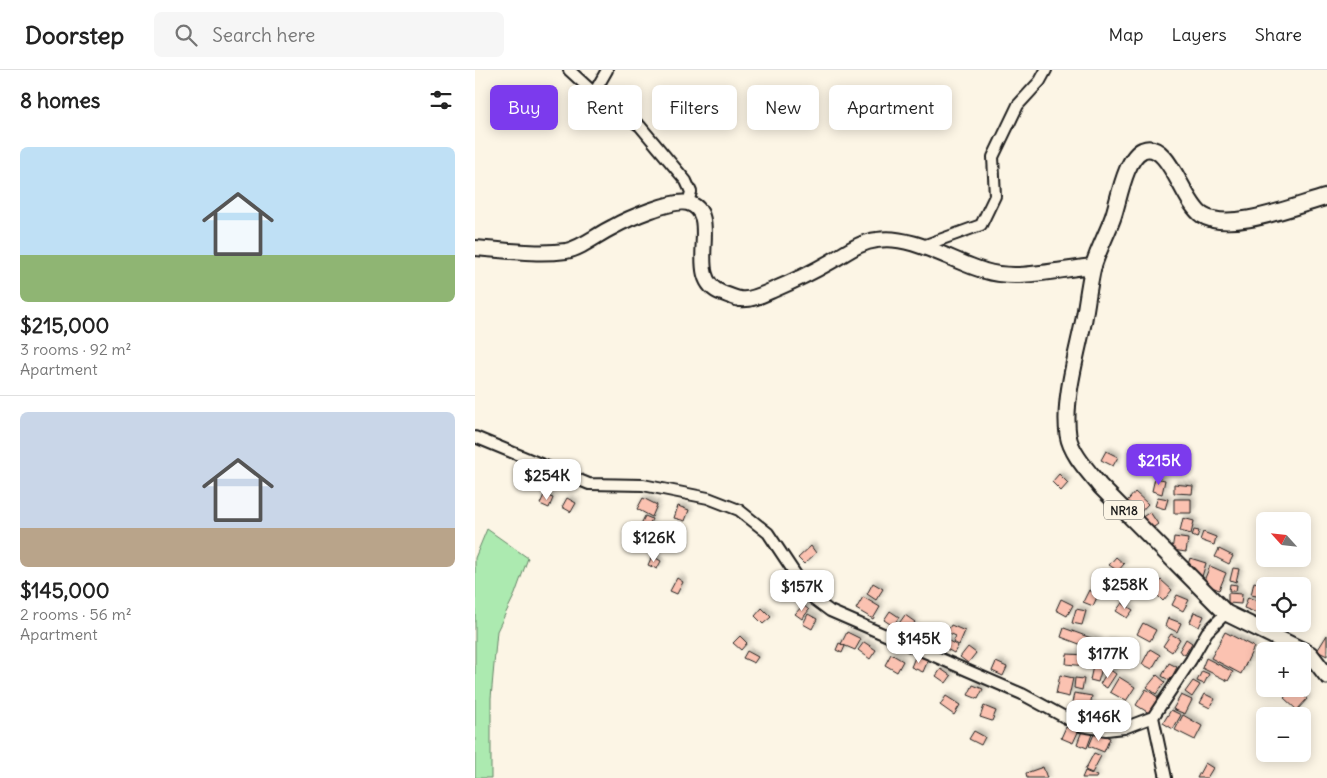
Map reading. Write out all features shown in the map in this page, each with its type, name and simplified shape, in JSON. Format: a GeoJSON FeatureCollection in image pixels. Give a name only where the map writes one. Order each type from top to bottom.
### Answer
{"type":"FeatureCollection","features":[{"type":"Feature","properties":{"kind":"main road","name":"NR18"},"geometry":{"type":"LineString","coordinates":[[1327,198],[1257,218],[1221,221],[1203,215],[1185,196],[1165,156],[1156,150],[1145,149],[1136,154],[1130,164],[1113,216],[1093,266],[1069,397],[1068,436],[1085,467],[1100,486],[1226,613],[1310,654],[1327,676]]}},
{"type":"Feature","properties":{"kind":"main road"},"geometry":{"type":"LineString","coordinates":[[475,248],[566,250],[614,226],[651,211],[675,204],[688,203],[697,209],[703,222],[705,246],[703,272],[707,284],[719,292],[741,300],[763,295],[795,280],[863,242],[896,239],[985,271],[1008,276],[1093,266]]}},
{"type":"Feature","properties":{"kind":"street"},"geometry":{"type":"LineString","coordinates":[[569,70],[586,85]]}},
{"type":"Feature","properties":{"kind":"street"},"geometry":{"type":"LineString","coordinates":[[598,85],[607,70]]}},
{"type":"Feature","properties":{"kind":"street"},"geometry":{"type":"LineString","coordinates":[[919,247],[981,225],[995,196],[993,157],[1017,105],[1039,81],[1046,70]]}},
{"type":"Feature","properties":{"kind":"street"},"geometry":{"type":"LineString","coordinates":[[642,128],[686,181],[691,192],[688,203]]}},
{"type":"Feature","properties":{"kind":"street"},"geometry":{"type":"LineString","coordinates":[[475,437],[589,484],[643,485],[708,498],[739,510],[768,533],[804,587],[814,599],[830,611],[1021,694],[1081,726],[1106,730],[1124,728],[1153,717],[1191,660],[1207,632],[1226,613]]}},
{"type":"Feature","properties":{"kind":"street"},"geometry":{"type":"LineString","coordinates":[[1153,717],[1166,778]]}},
{"type":"Feature","properties":{"kind":"green space"},"geometry":{"type":"Polygon","coordinates":[[[487,529],[528,558],[515,594],[497,631],[491,698],[491,778],[475,778],[475,558],[487,529]]]}},
{"type":"Feature","properties":{"kind":"building"},"geometry":{"type":"Polygon","coordinates":[[[1106,451],[1118,457],[1113,466],[1101,460],[1106,451]]]}},
{"type":"Feature","properties":{"kind":"building"},"geometry":{"type":"Polygon","coordinates":[[[521,467],[526,471],[520,477],[515,473],[521,467]]]}},
{"type":"Feature","properties":{"kind":"building"},"geometry":{"type":"Polygon","coordinates":[[[1059,474],[1068,483],[1061,491],[1052,482],[1059,474]]]}},
{"type":"Feature","properties":{"kind":"building"},"geometry":{"type":"Polygon","coordinates":[[[547,476],[552,481],[544,490],[539,485],[547,476]]]}},
{"type":"Feature","properties":{"kind":"building"},"geometry":{"type":"Polygon","coordinates":[[[1155,478],[1165,480],[1162,494],[1152,491],[1155,478]]]}},
{"type":"Feature","properties":{"kind":"building"},"geometry":{"type":"Polygon","coordinates":[[[1174,484],[1193,486],[1192,494],[1174,493],[1174,484]]]}},
{"type":"Feature","properties":{"kind":"building"},"geometry":{"type":"Polygon","coordinates":[[[1135,492],[1148,504],[1137,516],[1124,505],[1135,492]]]}},
{"type":"Feature","properties":{"kind":"building"},"geometry":{"type":"Polygon","coordinates":[[[544,495],[553,498],[549,508],[540,504],[544,495]]]}},
{"type":"Feature","properties":{"kind":"building"},"geometry":{"type":"Polygon","coordinates":[[[1158,497],[1168,499],[1165,509],[1155,506],[1158,497]]]}},
{"type":"Feature","properties":{"kind":"building"},"geometry":{"type":"Polygon","coordinates":[[[567,498],[576,503],[571,512],[562,507],[567,498]]]}},
{"type":"Feature","properties":{"kind":"building"},"geometry":{"type":"Polygon","coordinates":[[[643,498],[657,505],[652,517],[637,509],[643,498]]]}},
{"type":"Feature","properties":{"kind":"building"},"geometry":{"type":"Polygon","coordinates":[[[1174,499],[1191,499],[1191,513],[1174,513],[1174,499]]]}},
{"type":"Feature","properties":{"kind":"building"},"geometry":{"type":"Polygon","coordinates":[[[678,506],[689,510],[685,521],[674,518],[678,506]]]}},
{"type":"Feature","properties":{"kind":"building"},"geometry":{"type":"Polygon","coordinates":[[[1150,512],[1158,524],[1147,532],[1138,520],[1150,512]]]}},
{"type":"Feature","properties":{"kind":"building"},"geometry":{"type":"Polygon","coordinates":[[[645,516],[652,519],[648,527],[641,524],[645,516]]]}},
{"type":"Feature","properties":{"kind":"building"},"geometry":{"type":"Polygon","coordinates":[[[1183,518],[1194,521],[1191,534],[1180,531],[1183,518]]]}},
{"type":"Feature","properties":{"kind":"building"},"geometry":{"type":"Polygon","coordinates":[[[1194,530],[1199,531],[1197,538],[1192,536],[1194,530]]]}},
{"type":"Feature","properties":{"kind":"building"},"geometry":{"type":"Polygon","coordinates":[[[1203,532],[1216,537],[1214,545],[1200,540],[1203,532]]]}},
{"type":"Feature","properties":{"kind":"building"},"geometry":{"type":"Polygon","coordinates":[[[1174,537],[1188,539],[1186,552],[1172,550],[1174,537]]]}},
{"type":"Feature","properties":{"kind":"building"},"geometry":{"type":"Polygon","coordinates":[[[811,546],[816,553],[804,564],[798,558],[811,546]]]}},
{"type":"Feature","properties":{"kind":"building"},"geometry":{"type":"Polygon","coordinates":[[[1219,549],[1233,556],[1229,564],[1215,557],[1219,549]]]}},
{"type":"Feature","properties":{"kind":"building"},"geometry":{"type":"Polygon","coordinates":[[[652,556],[661,561],[657,569],[648,565],[652,556]]]}},
{"type":"Feature","properties":{"kind":"building"},"geometry":{"type":"Polygon","coordinates":[[[1116,557],[1124,564],[1118,571],[1109,565],[1116,557]]]}},
{"type":"Feature","properties":{"kind":"building"},"geometry":{"type":"Polygon","coordinates":[[[1190,558],[1206,563],[1201,580],[1185,575],[1190,558]]]}},
{"type":"Feature","properties":{"kind":"building"},"geometry":{"type":"Polygon","coordinates":[[[1210,566],[1226,573],[1219,590],[1203,583],[1210,566]]]}},
{"type":"Feature","properties":{"kind":"building"},"geometry":{"type":"Polygon","coordinates":[[[1233,568],[1239,569],[1236,582],[1230,580],[1233,568]]]}},
{"type":"Feature","properties":{"kind":"building"},"geometry":{"type":"Polygon","coordinates":[[[1097,574],[1104,580],[1100,586],[1092,581],[1097,574]]]}},
{"type":"Feature","properties":{"kind":"building"},"geometry":{"type":"Polygon","coordinates":[[[782,577],[788,585],[779,593],[773,585],[782,577]]]}},
{"type":"Feature","properties":{"kind":"building"},"geometry":{"type":"Polygon","coordinates":[[[677,578],[683,582],[677,594],[670,591],[677,578]]]}},
{"type":"Feature","properties":{"kind":"building"},"geometry":{"type":"Polygon","coordinates":[[[1161,580],[1172,590],[1163,601],[1152,590],[1161,580]]]}},
{"type":"Feature","properties":{"kind":"building"},"geometry":{"type":"Polygon","coordinates":[[[1128,582],[1138,592],[1131,598],[1121,588],[1128,582]]]}},
{"type":"Feature","properties":{"kind":"building"},"geometry":{"type":"Polygon","coordinates":[[[1254,582],[1256,583],[1256,596],[1251,595],[1254,582]]]}},
{"type":"Feature","properties":{"kind":"building"},"geometry":{"type":"Polygon","coordinates":[[[873,583],[883,589],[876,600],[867,594],[873,583]]]}},
{"type":"Feature","properties":{"kind":"building"},"geometry":{"type":"Polygon","coordinates":[[[1230,584],[1237,585],[1236,591],[1229,591],[1230,584]]]}},
{"type":"Feature","properties":{"kind":"building"},"geometry":{"type":"Polygon","coordinates":[[[1089,590],[1098,595],[1093,606],[1083,602],[1089,590]]]}},
{"type":"Feature","properties":{"kind":"building"},"geometry":{"type":"Polygon","coordinates":[[[1228,593],[1242,594],[1241,604],[1228,603],[1228,593]]]}},
{"type":"Feature","properties":{"kind":"building"},"geometry":{"type":"Polygon","coordinates":[[[1177,595],[1189,600],[1183,611],[1172,605],[1177,595]]]}},
{"type":"Feature","properties":{"kind":"building"},"geometry":{"type":"Polygon","coordinates":[[[863,597],[880,607],[873,619],[856,609],[863,597]]]}},
{"type":"Feature","properties":{"kind":"building"},"geometry":{"type":"Polygon","coordinates":[[[1248,597],[1256,601],[1256,613],[1244,608],[1248,597]]]}},
{"type":"Feature","properties":{"kind":"building"},"geometry":{"type":"Polygon","coordinates":[[[1061,599],[1073,605],[1067,616],[1056,610],[1061,599]]]}},
{"type":"Feature","properties":{"kind":"building"},"geometry":{"type":"Polygon","coordinates":[[[1122,603],[1133,610],[1127,618],[1116,611],[1122,603]]]}},
{"type":"Feature","properties":{"kind":"building"},"geometry":{"type":"Polygon","coordinates":[[[803,605],[809,610],[802,619],[795,614],[803,605]]]}},
{"type":"Feature","properties":{"kind":"building"},"geometry":{"type":"Polygon","coordinates":[[[762,608],[771,617],[763,624],[755,616],[762,608]]]}},
{"type":"Feature","properties":{"kind":"building"},"geometry":{"type":"Polygon","coordinates":[[[1076,609],[1086,611],[1082,625],[1072,623],[1076,609]]]}},
{"type":"Feature","properties":{"kind":"building"},"geometry":{"type":"Polygon","coordinates":[[[890,611],[899,617],[893,626],[884,620],[890,611]]]}},
{"type":"Feature","properties":{"kind":"building"},"geometry":{"type":"Polygon","coordinates":[[[1194,612],[1204,616],[1199,627],[1190,622],[1194,612]]]}},
{"type":"Feature","properties":{"kind":"building"},"geometry":{"type":"Polygon","coordinates":[[[808,614],[817,619],[812,629],[803,624],[808,614]]]}},
{"type":"Feature","properties":{"kind":"building"},"geometry":{"type":"Polygon","coordinates":[[[905,615],[915,622],[905,636],[895,629],[905,615]]]}},
{"type":"Feature","properties":{"kind":"building"},"geometry":{"type":"Polygon","coordinates":[[[1168,618],[1181,623],[1177,632],[1165,626],[1168,618]]]}},
{"type":"Feature","properties":{"kind":"building"},"geometry":{"type":"Polygon","coordinates":[[[1143,623],[1156,630],[1150,641],[1137,634],[1143,623]]]}},
{"type":"Feature","properties":{"kind":"building"},"geometry":{"type":"Polygon","coordinates":[[[951,625],[965,631],[959,645],[953,642],[956,636],[947,632],[951,625]]]}},
{"type":"Feature","properties":{"kind":"building"},"geometry":{"type":"Polygon","coordinates":[[[1064,628],[1099,641],[1095,650],[1061,637],[1064,628]]]}},
{"type":"Feature","properties":{"kind":"building"},"geometry":{"type":"Polygon","coordinates":[[[847,632],[861,639],[855,650],[841,644],[847,632]]]}},
{"type":"Feature","properties":{"kind":"building"},"geometry":{"type":"Polygon","coordinates":[[[1225,632],[1254,647],[1241,674],[1211,658],[1225,632]]]}},
{"type":"Feature","properties":{"kind":"building"},"geometry":{"type":"Polygon","coordinates":[[[1171,634],[1180,639],[1172,652],[1163,646],[1171,634]]]}},
{"type":"Feature","properties":{"kind":"building"},"geometry":{"type":"Polygon","coordinates":[[[1327,635],[1327,656],[1317,651],[1327,635]]]}},
{"type":"Feature","properties":{"kind":"building"},"geometry":{"type":"Polygon","coordinates":[[[740,636],[747,643],[741,650],[733,643],[740,636]]]}},
{"type":"Feature","properties":{"kind":"building"},"geometry":{"type":"Polygon","coordinates":[[[1186,639],[1192,643],[1185,655],[1179,651],[1186,639]]]}},
{"type":"Feature","properties":{"kind":"building"},"geometry":{"type":"Polygon","coordinates":[[[947,640],[958,646],[954,653],[943,647],[947,640]]]}},
{"type":"Feature","properties":{"kind":"building"},"geometry":{"type":"Polygon","coordinates":[[[1108,641],[1125,648],[1117,666],[1101,658],[1108,641]]]}},
{"type":"Feature","properties":{"kind":"building"},"geometry":{"type":"Polygon","coordinates":[[[864,642],[876,650],[870,659],[858,650],[864,642]]]}},
{"type":"Feature","properties":{"kind":"building"},"geometry":{"type":"Polygon","coordinates":[[[839,643],[845,646],[842,653],[836,650],[839,643]]]}},
{"type":"Feature","properties":{"kind":"building"},"geometry":{"type":"Polygon","coordinates":[[[968,647],[976,653],[968,663],[960,657],[968,647]]]}},
{"type":"Feature","properties":{"kind":"building"},"geometry":{"type":"Polygon","coordinates":[[[1150,649],[1160,655],[1152,669],[1142,664],[1150,649]]]}},
{"type":"Feature","properties":{"kind":"building"},"geometry":{"type":"Polygon","coordinates":[[[747,651],[758,657],[754,663],[743,658],[747,651]]]}},
{"type":"Feature","properties":{"kind":"building"},"geometry":{"type":"Polygon","coordinates":[[[891,654],[903,661],[897,672],[885,665],[891,654]]]}},
{"type":"Feature","properties":{"kind":"building"},"geometry":{"type":"Polygon","coordinates":[[[1067,654],[1087,655],[1086,666],[1066,664],[1067,654]]]}},
{"type":"Feature","properties":{"kind":"building"},"geometry":{"type":"Polygon","coordinates":[[[916,655],[928,660],[923,672],[911,667],[916,655]]]}},
{"type":"Feature","properties":{"kind":"building"},"geometry":{"type":"Polygon","coordinates":[[[1206,658],[1233,672],[1228,681],[1202,668],[1206,658]]]}},
{"type":"Feature","properties":{"kind":"building"},"geometry":{"type":"Polygon","coordinates":[[[996,662],[1007,667],[1003,676],[992,671],[996,662]]]}},
{"type":"Feature","properties":{"kind":"building"},"geometry":{"type":"Polygon","coordinates":[[[1169,663],[1177,667],[1170,681],[1162,676],[1169,663]]]}},
{"type":"Feature","properties":{"kind":"building"},"geometry":{"type":"Polygon","coordinates":[[[1093,666],[1102,668],[1098,682],[1090,680],[1093,666]]]}},
{"type":"Feature","properties":{"kind":"building"},"geometry":{"type":"Polygon","coordinates":[[[941,669],[951,676],[946,683],[936,676],[941,669]]]}},
{"type":"Feature","properties":{"kind":"building"},"geometry":{"type":"Polygon","coordinates":[[[1109,669],[1116,674],[1107,688],[1100,684],[1109,669]]]}},
{"type":"Feature","properties":{"kind":"building"},"geometry":{"type":"Polygon","coordinates":[[[1202,671],[1209,674],[1204,684],[1197,681],[1202,671]]]}},
{"type":"Feature","properties":{"kind":"building"},"geometry":{"type":"Polygon","coordinates":[[[1060,675],[1073,678],[1069,697],[1056,694],[1060,675]]]}},
{"type":"Feature","properties":{"kind":"building"},"geometry":{"type":"Polygon","coordinates":[[[1157,675],[1165,682],[1156,694],[1147,687],[1157,675]]]}},
{"type":"Feature","properties":{"kind":"building"},"geometry":{"type":"Polygon","coordinates":[[[1119,677],[1135,687],[1126,701],[1110,692],[1119,677]]]}},
{"type":"Feature","properties":{"kind":"building"},"geometry":{"type":"Polygon","coordinates":[[[1075,678],[1084,679],[1082,690],[1074,688],[1075,678]]]}},
{"type":"Feature","properties":{"kind":"building"},"geometry":{"type":"Polygon","coordinates":[[[1193,681],[1200,685],[1192,697],[1185,692],[1193,681]]]}},
{"type":"Feature","properties":{"kind":"building"},"geometry":{"type":"Polygon","coordinates":[[[973,685],[983,689],[978,699],[968,695],[973,685]]]}},
{"type":"Feature","properties":{"kind":"building"},"geometry":{"type":"Polygon","coordinates":[[[1146,689],[1159,698],[1149,713],[1136,705],[1146,689]]]}},
{"type":"Feature","properties":{"kind":"building"},"geometry":{"type":"Polygon","coordinates":[[[1074,693],[1092,696],[1090,706],[1072,703],[1074,693]]]}},
{"type":"Feature","properties":{"kind":"building"},"geometry":{"type":"Polygon","coordinates":[[[1205,694],[1215,699],[1210,708],[1200,703],[1205,694]]]}},
{"type":"Feature","properties":{"kind":"building"},"geometry":{"type":"Polygon","coordinates":[[[1181,695],[1192,700],[1185,714],[1173,709],[1181,695]]]}},
{"type":"Feature","properties":{"kind":"building"},"geometry":{"type":"Polygon","coordinates":[[[946,696],[960,705],[954,715],[940,705],[946,696]]]}},
{"type":"Feature","properties":{"kind":"building"},"geometry":{"type":"Polygon","coordinates":[[[1305,697],[1307,699],[1300,707],[1294,707],[1284,698],[1305,697]]]}},
{"type":"Feature","properties":{"kind":"building"},"geometry":{"type":"Polygon","coordinates":[[[984,706],[996,711],[992,721],[980,717],[984,706]]]}},
{"type":"Feature","properties":{"kind":"building"},"geometry":{"type":"Polygon","coordinates":[[[1079,707],[1090,709],[1088,722],[1077,721],[1079,707]]]}},
{"type":"Feature","properties":{"kind":"building"},"geometry":{"type":"Polygon","coordinates":[[[1171,710],[1181,715],[1173,729],[1163,723],[1171,710]]]}},
{"type":"Feature","properties":{"kind":"building"},"geometry":{"type":"Polygon","coordinates":[[[1183,715],[1202,726],[1195,740],[1175,730],[1183,715]]]}},
{"type":"Feature","properties":{"kind":"building"},"geometry":{"type":"Polygon","coordinates":[[[1066,727],[1078,732],[1073,743],[1061,738],[1066,727]]]}},
{"type":"Feature","properties":{"kind":"building"},"geometry":{"type":"Polygon","coordinates":[[[974,731],[985,737],[981,745],[969,739],[974,731]]]}},
{"type":"Feature","properties":{"kind":"building"},"geometry":{"type":"Polygon","coordinates":[[[1082,731],[1092,734],[1087,748],[1077,744],[1082,731]]]}},
{"type":"Feature","properties":{"kind":"building"},"geometry":{"type":"Polygon","coordinates":[[[1095,732],[1110,738],[1104,752],[1089,746],[1095,732]]]}},
{"type":"Feature","properties":{"kind":"building"},"geometry":{"type":"Polygon","coordinates":[[[1094,753],[1101,756],[1092,773],[1085,770],[1094,753]]]}},
{"type":"Feature","properties":{"kind":"building"},"geometry":{"type":"Polygon","coordinates":[[[1205,763],[1213,768],[1207,778],[1197,778],[1205,763]]]}},
{"type":"Feature","properties":{"kind":"building"},"geometry":{"type":"Polygon","coordinates":[[[1043,767],[1047,778],[1027,778],[1026,773],[1043,767]]]}},
{"type":"Feature","properties":{"kind":"building"},"geometry":{"type":"Polygon","coordinates":[[[1085,771],[1097,776],[1096,778],[1082,778],[1085,771]]]}}]}
